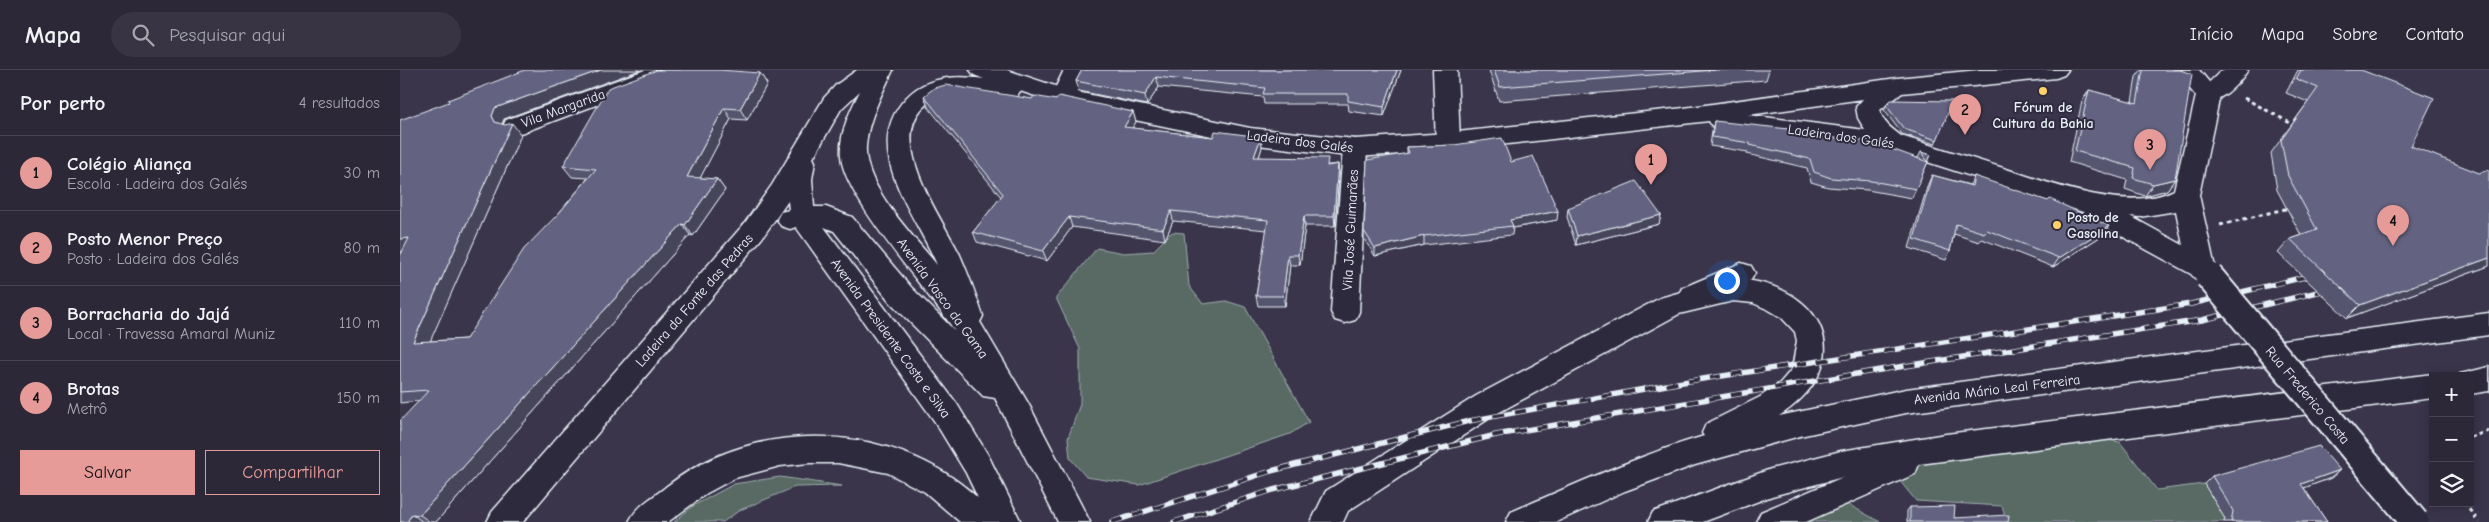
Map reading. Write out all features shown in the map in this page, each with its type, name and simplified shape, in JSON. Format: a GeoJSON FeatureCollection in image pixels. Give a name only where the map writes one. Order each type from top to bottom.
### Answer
{"type":"FeatureCollection","features":[{"type":"Feature","properties":{"kind":"main road","name":"Vila Margarida"},"geometry":{"type":"LineString","coordinates":[[515,126],[668,70]]}},
{"type":"Feature","properties":{"kind":"main road","name":"Ladeira da Fonte das Pedras"},"geometry":{"type":"LineString","coordinates":[[503,522],[753,231],[781,192],[832,104],[844,91],[872,70]]}},
{"type":"Feature","properties":{"kind":"main road","name":"Avenida Vasco da Gama"},"geometry":{"type":"LineString","coordinates":[[882,70],[861,114],[855,136],[853,157],[860,178],[878,208],[980,346],[1019,413],[1074,522]]}},
{"type":"Feature","properties":{"kind":"main road","name":"Ladeira dos Galés"},"geometry":{"type":"LineString","coordinates":[[982,70],[1063,97],[1250,136],[1355,148],[1448,142],[1684,116],[1897,86],[2056,70]]}},
{"type":"Feature","properties":{"kind":"main road"},"geometry":{"type":"LineString","coordinates":[[980,346],[949,262],[910,186],[902,164],[901,128],[906,113],[915,101],[927,92],[942,86],[980,87],[1063,97],[1076,70]]}},
{"type":"Feature","properties":{"kind":"main road"},"geometry":{"type":"LineString","coordinates":[[1445,70],[1448,142]]}},
{"type":"Feature","properties":{"kind":"main road"},"geometry":{"type":"LineString","coordinates":[[2080,202],[2139,208],[2170,203],[2186,195],[2221,83],[2186,70]]}},
{"type":"Feature","properties":{"kind":"main road"},"geometry":{"type":"LineString","coordinates":[[1892,142],[1873,124],[1869,117],[1868,107],[1897,86]]}},
{"type":"Feature","properties":{"kind":"main road","name":"Ladeira dos Galés"},"geometry":{"type":"LineString","coordinates":[[1684,116],[1892,142],[2080,202]]}},
{"type":"Feature","properties":{"kind":"main road","name":"Vila José Guimarães"},"geometry":{"type":"LineString","coordinates":[[1346,312],[1355,148]]}},
{"type":"Feature","properties":{"kind":"main road"},"geometry":{"type":"LineString","coordinates":[[802,216],[799,179],[806,150]]}},
{"type":"Feature","properties":{"kind":"main road","name":"Rua Frederico Costa"},"geometry":{"type":"LineString","coordinates":[[2186,195],[2193,232],[2205,272]]}},
{"type":"Feature","properties":{"kind":"main road","name":"Rua Frederico Costa"},"geometry":{"type":"LineString","coordinates":[[2080,202],[2205,272],[2415,522]]}},
{"type":"Feature","properties":{"kind":"main road"},"geometry":{"type":"LineString","coordinates":[[753,231],[802,216],[826,217],[843,224],[901,295],[1019,413]]}},
{"type":"Feature","properties":{"kind":"main road","name":"Avenida Presidente Costa e Silva"},"geometry":{"type":"LineString","coordinates":[[802,216],[946,413],[977,464],[1005,522]]}},
{"type":"Feature","properties":{"kind":"main road"},"geometry":{"type":"LineString","coordinates":[[1327,522],[1337,501],[1486,405],[1670,306],[1741,273]]}},
{"type":"Feature","properties":{"kind":"main road"},"geometry":{"type":"LineString","coordinates":[[1627,476],[1741,422],[1784,398],[1808,369],[1811,336],[1798,317],[1779,302],[1758,294],[1734,290],[1695,298],[1670,306]]}},
{"type":"Feature","properties":{"kind":"main road","name":"Avenida Mário Leal Ferreira"},"geometry":{"type":"LineString","coordinates":[[1522,522],[1627,476],[1752,436],[1819,418],[1906,401],[2489,324]]}},
{"type":"Feature","properties":{"kind":"main road"},"geometry":{"type":"LineString","coordinates":[[2474,381],[2489,379]]}},
{"type":"Feature","properties":{"kind":"main road"},"geometry":{"type":"LineString","coordinates":[[1664,522],[1771,483],[1841,464],[1946,447],[2429,387]]}},
{"type":"Feature","properties":{"kind":"main road"},"geometry":{"type":"LineString","coordinates":[[1772,522],[1946,447]]}},
{"type":"Feature","properties":{"kind":"main road"},"geometry":{"type":"LineString","coordinates":[[645,522],[699,481],[748,460],[801,450],[851,451],[892,460],[920,473],[957,498],[981,522]]}},
{"type":"Feature","properties":{"kind":"path"},"geometry":{"type":"LineString","coordinates":[[2221,83],[2300,129]]}},
{"type":"Feature","properties":{"kind":"path"},"geometry":{"type":"LineString","coordinates":[[2193,232],[2297,208]]}},
{"type":"Feature","properties":{"kind":"path"},"geometry":{"type":"LineString","coordinates":[[2474,437],[2489,431]]}},
{"type":"Feature","properties":{"kind":"path"},"geometry":{"type":"LineString","coordinates":[[2467,507],[2479,522]]}},
{"type":"Feature","properties":{"kind":"green space"},"geometry":{"type":"Polygon","coordinates":[[[1172,232],[1184,233],[1189,286],[1203,304],[1226,301],[1245,307],[1309,422],[1290,434],[1139,485],[1086,477],[1070,458],[1068,438],[1080,404],[1080,349],[1056,298],[1097,248],[1124,253],[1153,251],[1172,232]]]}},
{"type":"Feature","properties":{"kind":"green space"},"geometry":{"type":"Polygon","coordinates":[[[2044,431],[2120,442],[2157,490],[2204,484],[2225,518],[2224,522],[2007,522],[2002,506],[1916,501],[1891,470],[2044,431]]]}},
{"type":"Feature","properties":{"kind":"green space"},"geometry":{"type":"Polygon","coordinates":[[[780,477],[842,486],[795,487],[740,510],[723,522],[674,522],[693,506],[734,484],[780,477]]]}},
{"type":"Feature","properties":{"kind":"green space"},"geometry":{"type":"Polygon","coordinates":[[[1817,487],[1880,522],[1764,522],[1817,487]]]}},
{"type":"Feature","properties":{"kind":"building"},"geometry":{"type":"Polygon","coordinates":[[[525,70],[601,70],[495,108],[492,116],[495,122],[505,125],[512,123],[413,342],[466,339],[524,249],[559,213],[596,169],[563,166],[608,88],[657,70],[719,70],[760,73],[740,109],[724,108],[687,177],[717,179],[685,225],[682,224],[420,515],[412,514],[407,522],[400,522],[400,421],[429,390],[400,392],[400,256],[409,238],[400,239],[400,120],[525,70]]]}},
{"type":"Feature","properties":{"kind":"building"},"geometry":{"type":"Polygon","coordinates":[[[1082,70],[1397,70],[1384,107],[1348,101],[1348,94],[1263,94],[1265,88],[1156,77],[1145,95],[1076,81],[1082,70]]]}},
{"type":"Feature","properties":{"kind":"building"},"geometry":{"type":"Polygon","coordinates":[[[1494,70],[1715,70],[1500,87],[1494,70]]]}},
{"type":"Feature","properties":{"kind":"building"},"geometry":{"type":"Polygon","coordinates":[[[2143,70],[2180,70],[2192,74],[2175,179],[2153,184],[2133,178],[2135,168],[2075,151],[2089,90],[2137,103],[2143,70]]]}},
{"type":"Feature","properties":{"kind":"building"},"geometry":{"type":"Polygon","coordinates":[[[2301,70],[2361,70],[2434,98],[2411,146],[2479,173],[2489,170],[2489,258],[2360,305],[2290,239],[2317,230],[2288,176],[2281,140],[2318,88],[2296,79],[2301,70]]]}},
{"type":"Feature","properties":{"kind":"building"},"geometry":{"type":"Polygon","coordinates":[[[946,85],[1032,99],[1034,96],[1056,100],[1059,96],[1133,112],[1124,127],[1213,137],[1215,131],[1261,137],[1254,157],[1328,158],[1327,166],[1338,164],[1334,216],[1304,216],[1298,255],[1288,255],[1283,296],[1256,296],[1268,220],[1171,211],[1163,229],[1069,217],[1043,251],[973,232],[1003,194],[924,96],[934,88],[946,85]]]}},
{"type":"Feature","properties":{"kind":"building"},"geometry":{"type":"Polygon","coordinates":[[[1891,100],[1953,101],[1937,140],[1904,129],[1886,105],[1891,100]]]}},
{"type":"Feature","properties":{"kind":"building"},"geometry":{"type":"Polygon","coordinates":[[[1714,121],[1789,129],[1790,134],[1869,141],[1928,162],[1916,189],[1871,181],[1831,178],[1814,172],[1810,159],[1750,145],[1750,143],[1712,137],[1714,121]]]}},
{"type":"Feature","properties":{"kind":"building"},"geometry":{"type":"Polygon","coordinates":[[[1502,138],[1511,162],[1533,156],[1558,211],[1510,220],[1513,226],[1424,236],[1375,248],[1364,231],[1367,160],[1409,153],[1407,147],[1454,145],[1502,138]]]}},
{"type":"Feature","properties":{"kind":"building"},"geometry":{"type":"Polygon","coordinates":[[[1921,152],[1931,155],[1928,162],[1921,152]]]}},
{"type":"Feature","properties":{"kind":"building"},"geometry":{"type":"Polygon","coordinates":[[[1932,175],[1972,186],[1974,176],[2048,201],[2050,199],[2109,226],[2059,258],[1987,230],[1984,233],[1956,224],[1950,251],[1914,239],[1932,175]]]}},
{"type":"Feature","properties":{"kind":"building"},"geometry":{"type":"Polygon","coordinates":[[[1636,181],[1661,215],[1577,236],[1568,208],[1636,181]]]}},
{"type":"Feature","properties":{"kind":"building"},"geometry":{"type":"Polygon","coordinates":[[[2319,446],[2340,470],[2301,484],[2327,522],[2231,522],[2233,511],[2212,476],[2319,446]]]}},
{"type":"Feature","properties":{"kind":"building"},"geometry":{"type":"Polygon","coordinates":[[[1955,506],[1954,518],[2009,515],[2008,522],[1910,522],[1910,507],[1955,506]]]}},
{"type":"Feature","properties":{"kind":"railway"},"geometry":{"type":"LineString","coordinates":[[1112,522],[1271,471],[1469,421],[1683,382],[2191,304],[2317,274]]}},
{"type":"Feature","properties":{"kind":"railway"},"geometry":{"type":"LineString","coordinates":[[1174,522],[1273,490],[1496,435],[1886,369],[2202,320],[2334,288]]}},
{"type":"Feature","properties":{"kind":"place","name":"Fórum de Cultura da Bahia"},"geometry":{"type":"Point","coordinates":[2043,91]}},
{"type":"Feature","properties":{"kind":"place","name":"Posto Menor Preço"},"geometry":{"type":"Point","coordinates":[1965,135]}},
{"type":"Feature","properties":{"kind":"place","name":"Borracharia do Jajá"},"geometry":{"type":"Point","coordinates":[2150,170]}},
{"type":"Feature","properties":{"kind":"place","name":"Colégio Aliança"},"geometry":{"type":"Point","coordinates":[1651,185]}},
{"type":"Feature","properties":{"kind":"place","name":"Posto de Gasolina"},"geometry":{"type":"Point","coordinates":[2057,225]}},
{"type":"Feature","properties":{"kind":"place","name":"Brotas"},"geometry":{"type":"Point","coordinates":[2393,246]}}]}
